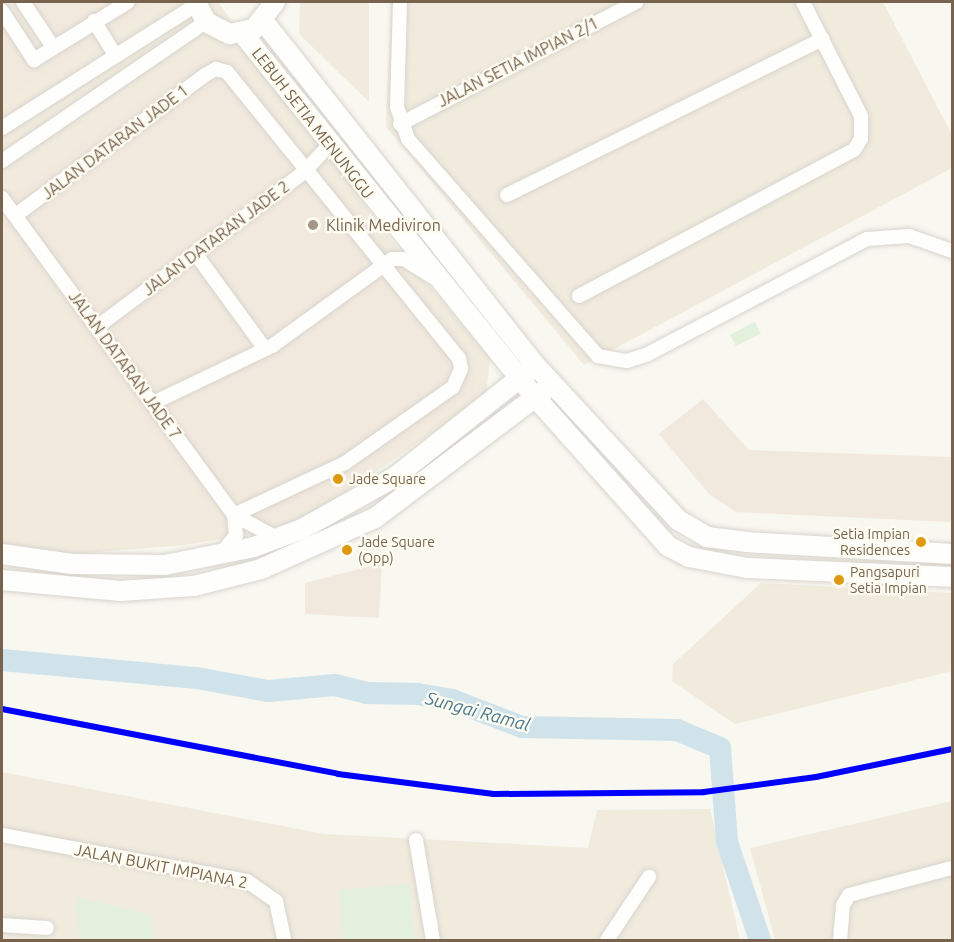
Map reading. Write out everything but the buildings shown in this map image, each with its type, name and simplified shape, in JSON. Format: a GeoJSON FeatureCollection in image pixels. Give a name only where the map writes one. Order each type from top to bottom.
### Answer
{"type":"FeatureCollection","features":[{"type":"Feature","properties":{"kind":"street"},"geometry":{"type":"LineString","coordinates":[[23,2],[53,47]]}},
{"type":"Feature","properties":{"kind":"street"},"geometry":{"type":"LineString","coordinates":[[2,11],[34,60],[128,2]]}},
{"type":"Feature","properties":{"kind":"street"},"geometry":{"type":"LineString","coordinates":[[199,9],[230,34],[243,33],[264,22],[274,2]]}},
{"type":"Feature","properties":{"kind":"street"},"geometry":{"type":"LineString","coordinates":[[400,2],[396,87],[400,124],[417,152],[579,337],[611,362],[646,355],[867,239],[909,236],[952,251]]}},
{"type":"Feature","properties":{"kind":"street","name":"JALAN SETIA IMPIAN 2/1"},"geometry":{"type":"LineString","coordinates":[[400,124],[636,2]]}},
{"type":"Feature","properties":{"kind":"street"},"geometry":{"type":"LineString","coordinates":[[579,296],[854,150],[861,139],[861,116],[803,2]]}},
{"type":"Feature","properties":{"kind":"street"},"geometry":{"type":"LineString","coordinates":[[2,128],[42,100],[115,55],[199,9]]}},
{"type":"Feature","properties":{"kind":"street"},"geometry":{"type":"LineString","coordinates":[[2,160],[55,123],[199,9]]}},
{"type":"Feature","properties":{"kind":"street"},"geometry":{"type":"LineString","coordinates":[[94,21],[115,55]]}},
{"type":"Feature","properties":{"kind":"street","name":"LEBUH SETIA MENUNGGU"},"geometry":{"type":"LineString","coordinates":[[264,22],[552,384]]}},
{"type":"Feature","properties":{"kind":"street","name":"LEBUH SETIA MENUNGGU"},"geometry":{"type":"LineString","coordinates":[[243,33],[536,398]]}},
{"type":"Feature","properties":{"kind":"street"},"geometry":{"type":"LineString","coordinates":[[507,195],[822,39]]}},
{"type":"Feature","properties":{"kind":"street","name":"JALAN DATARAN JADE 1"},"geometry":{"type":"LineString","coordinates":[[16,216],[216,69],[234,80],[304,172]]}},
{"type":"Feature","properties":{"kind":"street"},"geometry":{"type":"LineString","coordinates":[[42,100],[55,123]]}},
{"type":"Feature","properties":{"kind":"street","name":"JALAN DATARAN JADE 2"},"geometry":{"type":"LineString","coordinates":[[97,327],[304,172],[330,144]]}},
{"type":"Feature","properties":{"kind":"street"},"geometry":{"type":"LineString","coordinates":[[234,515],[345,464],[453,387],[461,369],[459,358],[380,267],[304,172]]}},
{"type":"Feature","properties":{"kind":"street","name":"JALAN DATARAN JADE 7"},"geometry":{"type":"LineString","coordinates":[[2,198],[234,515]]}},
{"type":"Feature","properties":{"kind":"street"},"geometry":{"type":"LineString","coordinates":[[195,253],[265,349]]}},
{"type":"Feature","properties":{"kind":"street"},"geometry":{"type":"LineString","coordinates":[[153,404],[265,349],[380,267],[404,259],[447,288]]}},
{"type":"Feature","properties":{"kind":"street"},"geometry":{"type":"LineString","coordinates":[[2,554],[117,566],[220,555],[277,538],[395,477],[536,366]]}},
{"type":"Feature","properties":{"kind":"street"},"geometry":{"type":"LineString","coordinates":[[2,580],[120,591],[194,586],[261,569],[375,518],[552,384],[678,520],[707,537],[952,554]]}},
{"type":"Feature","properties":{"kind":"street"},"geometry":{"type":"LineString","coordinates":[[536,398],[650,531],[689,557],[747,568],[952,577]]}},
{"type":"Feature","properties":{"kind":"street"},"geometry":{"type":"LineString","coordinates":[[234,515],[277,538]]}},
{"type":"Feature","properties":{"kind":"street"},"geometry":{"type":"LineString","coordinates":[[220,555],[236,535],[234,515]]}},
{"type":"Feature","properties":{"kind":"street","name":"JALAN BUKIT IMPIANA 2"},"geometry":{"type":"LineString","coordinates":[[2,835],[247,881],[276,900],[284,940]]}},
{"type":"Feature","properties":{"kind":"street"},"geometry":{"type":"LineString","coordinates":[[416,840],[433,940]]}},
{"type":"Feature","properties":{"kind":"street"},"geometry":{"type":"LineString","coordinates":[[840,940],[843,905],[849,895],[952,868]]}},
{"type":"Feature","properties":{"kind":"street"},"geometry":{"type":"LineString","coordinates":[[607,940],[649,877]]}},
{"type":"Feature","properties":{"kind":"street"},"geometry":{"type":"LineString","coordinates":[[2,925],[47,928]]}},
{"type":"Feature","properties":{"kind":"shaded area"},"geometry":{"type":"Polygon","coordinates":[[[2,2],[218,2],[390,239],[490,358],[486,396],[318,511],[276,530],[185,545],[72,554],[2,545],[2,2]]]}},
{"type":"Feature","properties":{"kind":"shaded area"},"geometry":{"type":"Polygon","coordinates":[[[2,2],[162,2],[2,102],[2,2]]]}},
{"type":"Feature","properties":{"kind":"shaded area"},"geometry":{"type":"Polygon","coordinates":[[[300,2],[369,2],[369,102],[299,34],[300,2]]]}},
{"type":"Feature","properties":{"kind":"shaded area"},"geometry":{"type":"Polygon","coordinates":[[[391,2],[883,2],[952,135],[952,168],[584,365],[386,127],[391,2]]]}},
{"type":"Feature","properties":{"kind":"shaded area"},"geometry":{"type":"Polygon","coordinates":[[[209,51],[241,63],[301,147],[477,359],[473,393],[317,506],[222,536],[215,509],[207,507],[2,225],[2,200],[209,51]]]}},
{"type":"Feature","properties":{"kind":"shaded area"},"geometry":{"type":"Polygon","coordinates":[[[703,399],[749,450],[952,457],[952,522],[736,512],[709,494],[659,434],[703,399]]]}},
{"type":"Feature","properties":{"kind":"shaded area"},"geometry":{"type":"Polygon","coordinates":[[[382,563],[379,618],[305,614],[305,583],[382,563]]]}},
{"type":"Feature","properties":{"kind":"shaded area","name":"Pangsapuri Setia Impian"},"geometry":{"type":"Polygon","coordinates":[[[761,583],[952,593],[952,671],[735,724],[672,681],[673,664],[761,583]]]}},
{"type":"Feature","properties":{"kind":"shaded area"},"geometry":{"type":"Polygon","coordinates":[[[2,772],[324,834],[588,848],[597,810],[710,809],[740,940],[2,940],[2,772]]]}},
{"type":"Feature","properties":{"kind":"shaded area"},"geometry":{"type":"Polygon","coordinates":[[[952,801],[952,940],[775,940],[750,848],[952,801]]]}},
{"type":"Feature","properties":{"kind":"green space"},"geometry":{"type":"Polygon","coordinates":[[[755,322],[761,334],[736,346],[730,335],[755,322]]]}},
{"type":"Feature","properties":{"kind":"green space"},"geometry":{"type":"Polygon","coordinates":[[[410,884],[415,940],[344,940],[339,890],[410,884]]]}},
{"type":"Feature","properties":{"kind":"green space"},"geometry":{"type":"Polygon","coordinates":[[[76,897],[151,915],[153,940],[79,940],[76,897]]]}},
{"type":"Feature","properties":{"kind":"waterway","name":"Sungai Ramal"},"geometry":{"type":"LineString","coordinates":[[2,660],[197,678],[268,691],[335,685],[367,693],[418,694],[452,700],[522,727],[677,730],[720,748],[727,842],[760,940]]}},
{"type":"Feature","properties":{"kind":"rail line","name":"1"},"geometry":{"type":"LineString","coordinates":[[2,709],[338,774],[494,794],[704,792],[816,777],[952,749]]}},
{"type":"Feature","properties":{"kind":"place","name":"Klinik Mediviron"},"geometry":{"type":"Point","coordinates":[313,225]}},
{"type":"Feature","properties":{"kind":"place","name":"Jade Square"},"geometry":{"type":"Point","coordinates":[338,479]}},
{"type":"Feature","properties":{"kind":"place","name":"Setia Impian Residences"},"geometry":{"type":"Point","coordinates":[921,542]}},
{"type":"Feature","properties":{"kind":"place","name":"Jade Square (Opp)"},"geometry":{"type":"Point","coordinates":[347,550]}},
{"type":"Feature","properties":{"kind":"place","name":"Pangsapuri Setia Impian"},"geometry":{"type":"Point","coordinates":[839,580]}}]}
